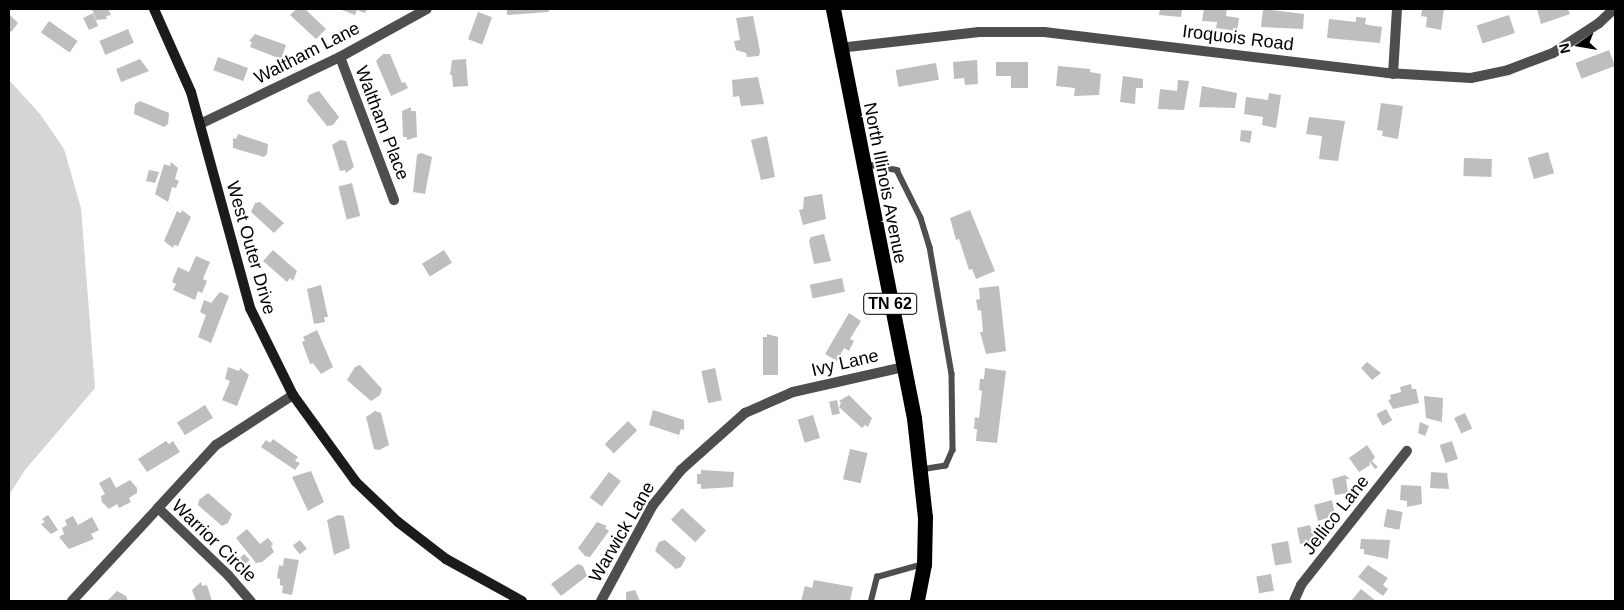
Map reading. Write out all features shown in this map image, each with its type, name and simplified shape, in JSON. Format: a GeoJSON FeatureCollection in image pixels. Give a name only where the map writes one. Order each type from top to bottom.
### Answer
{"type":"FeatureCollection","features":[{"type":"Feature","properties":{"kind":"highway","name":"North Illinois Avenue"},"geometry":{"type":"LineString","coordinates":[[833,9],[861,163],[904,366],[921,470],[925,517],[924,564],[917,601]]}},
{"type":"Feature","properties":{"kind":"street","name":"West Outer Drive"},"geometry":{"type":"LineString","coordinates":[[154,9],[178,59],[200,124],[250,308],[292,394],[356,482],[398,522],[446,559],[522,601]]}},
{"type":"Feature","properties":{"kind":"street","name":"Waltham Lane"},"geometry":{"type":"LineString","coordinates":[[200,124],[340,57],[427,9]]}},
{"type":"Feature","properties":{"kind":"street"},"geometry":{"type":"LineString","coordinates":[[1393,74],[1397,9]]}},
{"type":"Feature","properties":{"kind":"street","name":"Iroquois Road"},"geometry":{"type":"LineString","coordinates":[[839,48],[979,32],[1044,32],[1393,74],[1471,78],[1508,70],[1566,46],[1614,9]]}},
{"type":"Feature","properties":{"kind":"street","name":"Waltham Place"},"geometry":{"type":"LineString","coordinates":[[340,57],[394,200]]}},
{"type":"Feature","properties":{"kind":"street","name":"Ivy Lane"},"geometry":{"type":"LineString","coordinates":[[793,392],[904,366]]}},
{"type":"Feature","properties":{"kind":"street","name":"Warwick Lane"},"geometry":{"type":"LineString","coordinates":[[601,601],[653,505],[681,470],[745,414],[793,392]]}},
{"type":"Feature","properties":{"kind":"street"},"geometry":{"type":"LineString","coordinates":[[158,508],[216,445],[292,394]]}},
{"type":"Feature","properties":{"kind":"street","name":"Jellico Lane"},"geometry":{"type":"LineString","coordinates":[[1294,601],[1301,586],[1407,451]]}},
{"type":"Feature","properties":{"kind":"street","name":"Warrior Circle"},"geometry":{"type":"LineString","coordinates":[[72,601],[158,508],[228,575],[251,601]]}},
{"type":"Feature","properties":{"kind":"lane"},"geometry":{"type":"LineString","coordinates":[[861,163],[897,170],[921,218],[930,247],[952,374],[953,450],[951,461],[946,466],[921,470]]}},
{"type":"Feature","properties":{"kind":"lane"},"geometry":{"type":"LineString","coordinates":[[871,601],[877,577],[924,564]]}},
{"type":"Feature","properties":{"kind":"shaded area"},"geometry":{"type":"Polygon","coordinates":[[[9,80],[40,114],[64,149],[81,208],[95,388],[25,470],[9,495],[9,80]]]}},
{"type":"Feature","properties":{"kind":"building"},"geometry":{"type":"Polygon","coordinates":[[[92,9],[108,9],[111,15],[106,16],[107,19],[96,20],[92,9]]]}},
{"type":"Feature","properties":{"kind":"building"},"geometry":{"type":"Polygon","coordinates":[[[296,9],[305,9],[326,29],[316,39],[290,15],[296,9]]]}},
{"type":"Feature","properties":{"kind":"building"},"geometry":{"type":"Polygon","coordinates":[[[339,9],[367,9],[365,13],[357,10],[355,15],[339,9]]]}},
{"type":"Feature","properties":{"kind":"building"},"geometry":{"type":"Polygon","coordinates":[[[507,9],[548,9],[549,12],[507,15],[507,9]]]}},
{"type":"Feature","properties":{"kind":"building"},"geometry":{"type":"Polygon","coordinates":[[[1160,9],[1182,9],[1181,17],[1159,15],[1160,9]]]}},
{"type":"Feature","properties":{"kind":"building"},"geometry":{"type":"Polygon","coordinates":[[[1204,9],[1227,9],[1226,16],[1239,18],[1237,31],[1216,28],[1217,22],[1202,21],[1204,9]]]}},
{"type":"Feature","properties":{"kind":"building"},"geometry":{"type":"Polygon","coordinates":[[[1263,9],[1304,14],[1303,29],[1261,27],[1263,9]]]}},
{"type":"Feature","properties":{"kind":"building"},"geometry":{"type":"Polygon","coordinates":[[[1444,9],[1441,30],[1426,27],[1427,17],[1421,16],[1422,10],[1444,9]]]}},
{"type":"Feature","properties":{"kind":"building"},"geometry":{"type":"Polygon","coordinates":[[[1537,9],[1568,9],[1570,14],[1541,24],[1537,9]]]}},
{"type":"Feature","properties":{"kind":"building"},"geometry":{"type":"Polygon","coordinates":[[[478,12],[492,17],[482,44],[468,39],[478,12]]]}},
{"type":"Feature","properties":{"kind":"building"},"geometry":{"type":"Polygon","coordinates":[[[93,13],[98,26],[89,30],[83,18],[93,13]]]}},
{"type":"Feature","properties":{"kind":"building"},"geometry":{"type":"Polygon","coordinates":[[[9,14],[18,23],[9,32],[9,14]]]}},
{"type":"Feature","properties":{"kind":"building"},"geometry":{"type":"Polygon","coordinates":[[[1509,15],[1515,33],[1483,44],[1477,26],[1509,15]]]}},
{"type":"Feature","properties":{"kind":"building"},"geometry":{"type":"Polygon","coordinates":[[[753,16],[760,51],[759,56],[747,57],[746,53],[736,50],[734,41],[740,40],[736,18],[753,16]]]}},
{"type":"Feature","properties":{"kind":"building"},"geometry":{"type":"Polygon","coordinates":[[[1356,17],[1366,18],[1365,24],[1382,27],[1380,43],[1327,38],[1329,19],[1356,22],[1356,17]]]}},
{"type":"Feature","properties":{"kind":"building"},"geometry":{"type":"Polygon","coordinates":[[[49,21],[78,41],[70,53],[41,32],[49,21]]]}},
{"type":"Feature","properties":{"kind":"building"},"geometry":{"type":"Polygon","coordinates":[[[128,29],[134,43],[105,55],[99,41],[128,29]]]}},
{"type":"Feature","properties":{"kind":"building"},"geometry":{"type":"Polygon","coordinates":[[[255,34],[286,45],[281,59],[250,47],[252,42],[249,41],[255,34]]]}},
{"type":"Feature","properties":{"kind":"building"},"geometry":{"type":"Polygon","coordinates":[[[1609,50],[1615,66],[1581,79],[1575,63],[1609,50]]]}},
{"type":"Feature","properties":{"kind":"building"},"geometry":{"type":"Polygon","coordinates":[[[383,54],[390,54],[402,83],[405,82],[408,88],[391,96],[376,61],[383,54]]]}},
{"type":"Feature","properties":{"kind":"building"},"geometry":{"type":"Polygon","coordinates":[[[218,57],[248,68],[243,81],[213,70],[218,57]]]}},
{"type":"Feature","properties":{"kind":"building"},"geometry":{"type":"Polygon","coordinates":[[[140,59],[149,71],[121,82],[116,69],[140,59]]]}},
{"type":"Feature","properties":{"kind":"building"},"geometry":{"type":"Polygon","coordinates":[[[466,59],[468,86],[453,87],[452,75],[450,75],[452,60],[466,59]]]}},
{"type":"Feature","properties":{"kind":"building"},"geometry":{"type":"Polygon","coordinates":[[[977,60],[978,84],[965,85],[964,78],[954,79],[953,62],[977,60]]]}},
{"type":"Feature","properties":{"kind":"building"},"geometry":{"type":"Polygon","coordinates":[[[996,62],[1028,62],[1028,88],[1011,88],[1011,76],[996,76],[996,62]]]}},
{"type":"Feature","properties":{"kind":"building"},"geometry":{"type":"Polygon","coordinates":[[[936,63],[939,80],[899,87],[896,70],[936,63]]]}},
{"type":"Feature","properties":{"kind":"building"},"geometry":{"type":"Polygon","coordinates":[[[1058,66],[1090,69],[1090,72],[1101,74],[1099,95],[1074,96],[1075,88],[1056,86],[1058,66]]]}},
{"type":"Feature","properties":{"kind":"building"},"geometry":{"type":"Polygon","coordinates":[[[1123,76],[1143,79],[1143,88],[1136,88],[1135,104],[1120,102],[1123,76]]]}},
{"type":"Feature","properties":{"kind":"building"},"geometry":{"type":"Polygon","coordinates":[[[758,77],[764,104],[741,106],[739,96],[733,97],[732,80],[758,77]]]}},
{"type":"Feature","properties":{"kind":"building"},"geometry":{"type":"Polygon","coordinates":[[[1178,80],[1189,81],[1184,110],[1158,109],[1160,89],[1177,91],[1178,80]]]}},
{"type":"Feature","properties":{"kind":"building"},"geometry":{"type":"Polygon","coordinates":[[[1202,86],[1237,93],[1235,108],[1199,107],[1202,86]]]}},
{"type":"Feature","properties":{"kind":"building"},"geometry":{"type":"Polygon","coordinates":[[[319,91],[339,117],[333,125],[327,126],[307,101],[309,95],[319,91]]]}},
{"type":"Feature","properties":{"kind":"building"},"geometry":{"type":"Polygon","coordinates":[[[1269,93],[1281,95],[1276,128],[1262,125],[1263,117],[1244,114],[1246,97],[1268,100],[1269,93]]]}},
{"type":"Feature","properties":{"kind":"building"},"geometry":{"type":"Polygon","coordinates":[[[140,101],[169,113],[168,124],[164,127],[134,114],[135,104],[140,101]]]}},
{"type":"Feature","properties":{"kind":"building"},"geometry":{"type":"Polygon","coordinates":[[[1381,103],[1403,106],[1398,139],[1382,136],[1383,131],[1377,130],[1381,103]]]}},
{"type":"Feature","properties":{"kind":"building"},"geometry":{"type":"Polygon","coordinates":[[[411,107],[411,111],[416,111],[417,137],[407,140],[407,137],[403,137],[402,111],[411,107]]]}},
{"type":"Feature","properties":{"kind":"building"},"geometry":{"type":"Polygon","coordinates":[[[1309,117],[1345,121],[1338,161],[1319,159],[1322,136],[1306,134],[1309,117]]]}},
{"type":"Feature","properties":{"kind":"building"},"geometry":{"type":"Polygon","coordinates":[[[1241,130],[1252,131],[1250,143],[1240,141],[1241,130]]]}},
{"type":"Feature","properties":{"kind":"building"},"geometry":{"type":"Polygon","coordinates":[[[238,134],[268,144],[267,154],[264,157],[233,148],[233,138],[236,139],[238,134]]]}},
{"type":"Feature","properties":{"kind":"building"},"geometry":{"type":"Polygon","coordinates":[[[767,136],[775,177],[761,180],[751,140],[767,136]]]}},
{"type":"Feature","properties":{"kind":"building"},"geometry":{"type":"Polygon","coordinates":[[[340,140],[346,141],[354,167],[346,173],[345,170],[340,171],[332,145],[340,140]]]}},
{"type":"Feature","properties":{"kind":"building"},"geometry":{"type":"Polygon","coordinates":[[[1548,152],[1554,173],[1534,179],[1528,158],[1548,152]]]}},
{"type":"Feature","properties":{"kind":"building"},"geometry":{"type":"Polygon","coordinates":[[[421,153],[432,157],[425,194],[413,192],[417,155],[421,153]]]}},
{"type":"Feature","properties":{"kind":"building"},"geometry":{"type":"Polygon","coordinates":[[[1464,158],[1492,159],[1491,177],[1463,176],[1464,158]]]}},
{"type":"Feature","properties":{"kind":"building"},"geometry":{"type":"Polygon","coordinates":[[[171,162],[178,168],[175,179],[179,181],[176,188],[172,187],[168,202],[155,194],[164,164],[170,166],[171,162]]]}},
{"type":"Feature","properties":{"kind":"building"},"geometry":{"type":"Polygon","coordinates":[[[149,170],[159,172],[155,183],[146,181],[149,170]]]}},
{"type":"Feature","properties":{"kind":"building"},"geometry":{"type":"Polygon","coordinates":[[[352,183],[360,216],[347,219],[338,186],[352,183]]]}},
{"type":"Feature","properties":{"kind":"building"},"geometry":{"type":"Polygon","coordinates":[[[822,194],[826,219],[803,225],[799,210],[803,209],[804,197],[822,194]]]}},
{"type":"Feature","properties":{"kind":"building"},"geometry":{"type":"Polygon","coordinates":[[[260,202],[284,223],[274,233],[251,212],[255,203],[260,202]]]}},
{"type":"Feature","properties":{"kind":"building"},"geometry":{"type":"Polygon","coordinates":[[[182,210],[191,217],[178,246],[174,245],[173,248],[164,241],[177,211],[181,213],[182,210]]]}},
{"type":"Feature","properties":{"kind":"building"},"geometry":{"type":"Polygon","coordinates":[[[970,210],[995,271],[976,279],[972,269],[969,270],[959,239],[956,240],[950,218],[970,210]]]}},
{"type":"Feature","properties":{"kind":"building"},"geometry":{"type":"Polygon","coordinates":[[[824,234],[831,261],[814,264],[809,241],[811,237],[824,234]]]}},
{"type":"Feature","properties":{"kind":"building"},"geometry":{"type":"Polygon","coordinates":[[[273,250],[297,271],[293,281],[290,278],[287,282],[263,261],[273,250]]]}},
{"type":"Feature","properties":{"kind":"building"},"geometry":{"type":"Polygon","coordinates":[[[444,250],[452,263],[430,276],[422,264],[444,250]]]}},
{"type":"Feature","properties":{"kind":"building"},"geometry":{"type":"Polygon","coordinates":[[[196,256],[210,262],[203,279],[207,281],[202,293],[198,291],[195,300],[173,290],[176,284],[172,282],[178,267],[189,272],[196,256]]]}},
{"type":"Feature","properties":{"kind":"building"},"geometry":{"type":"Polygon","coordinates":[[[842,278],[845,292],[813,299],[810,285],[842,278]]]}},
{"type":"Feature","properties":{"kind":"building"},"geometry":{"type":"Polygon","coordinates":[[[321,285],[328,317],[324,317],[325,322],[314,324],[307,289],[321,285]]]}},
{"type":"Feature","properties":{"kind":"building"},"geometry":{"type":"Polygon","coordinates":[[[999,286],[1006,351],[986,354],[980,332],[983,332],[981,310],[978,311],[976,300],[980,299],[979,288],[999,286]]]}},
{"type":"Feature","properties":{"kind":"building"},"geometry":{"type":"Polygon","coordinates":[[[220,292],[229,296],[211,343],[198,337],[206,315],[200,312],[204,300],[211,303],[220,292]]]}},
{"type":"Feature","properties":{"kind":"building"},"geometry":{"type":"Polygon","coordinates":[[[849,313],[861,321],[850,339],[854,341],[849,351],[844,348],[837,361],[825,354],[849,313]]]}},
{"type":"Feature","properties":{"kind":"building"},"geometry":{"type":"Polygon","coordinates":[[[317,330],[333,367],[321,374],[313,363],[310,364],[302,342],[305,341],[303,337],[317,330]]]}},
{"type":"Feature","properties":{"kind":"building"},"geometry":{"type":"Polygon","coordinates":[[[767,334],[778,337],[778,375],[763,375],[763,337],[767,337],[767,334]]]}},
{"type":"Feature","properties":{"kind":"building"},"geometry":{"type":"Polygon","coordinates":[[[1367,362],[1381,373],[1372,380],[1361,368],[1367,362]]]}},
{"type":"Feature","properties":{"kind":"building"},"geometry":{"type":"Polygon","coordinates":[[[360,365],[382,389],[380,395],[371,401],[347,380],[355,367],[360,365]]]}},
{"type":"Feature","properties":{"kind":"building"},"geometry":{"type":"Polygon","coordinates":[[[228,367],[239,371],[240,368],[249,375],[237,406],[222,400],[230,381],[225,379],[228,367]]]}},
{"type":"Feature","properties":{"kind":"building"},"geometry":{"type":"Polygon","coordinates":[[[715,368],[722,400],[708,403],[701,371],[715,368]]]}},
{"type":"Feature","properties":{"kind":"building"},"geometry":{"type":"Polygon","coordinates":[[[985,368],[1006,371],[997,443],[976,441],[977,429],[974,429],[975,417],[979,418],[982,391],[979,390],[980,379],[984,379],[985,368]]]}},
{"type":"Feature","properties":{"kind":"building"},"geometry":{"type":"Polygon","coordinates":[[[1411,384],[1412,389],[1416,389],[1419,403],[1393,409],[1388,400],[1391,399],[1390,395],[1401,392],[1400,387],[1411,384]]]}},
{"type":"Feature","properties":{"kind":"building"},"geometry":{"type":"Polygon","coordinates":[[[849,395],[872,418],[868,427],[865,425],[862,428],[839,407],[841,403],[839,401],[849,395]]]}},
{"type":"Feature","properties":{"kind":"building"},"geometry":{"type":"Polygon","coordinates":[[[1424,396],[1443,398],[1442,422],[1426,418],[1424,396]]]}},
{"type":"Feature","properties":{"kind":"building"},"geometry":{"type":"Polygon","coordinates":[[[837,400],[840,414],[832,415],[829,402],[837,400]]]}},
{"type":"Feature","properties":{"kind":"building"},"geometry":{"type":"Polygon","coordinates":[[[205,405],[213,418],[185,435],[177,422],[205,405]]]}},
{"type":"Feature","properties":{"kind":"building"},"geometry":{"type":"Polygon","coordinates":[[[1386,409],[1392,420],[1383,426],[1376,414],[1386,409]]]}},
{"type":"Feature","properties":{"kind":"building"},"geometry":{"type":"Polygon","coordinates":[[[653,410],[684,420],[684,430],[681,429],[679,435],[649,425],[653,410]]]}},
{"type":"Feature","properties":{"kind":"building"},"geometry":{"type":"Polygon","coordinates":[[[375,411],[381,413],[389,445],[379,450],[374,449],[366,417],[375,411]]]}},
{"type":"Feature","properties":{"kind":"building"},"geometry":{"type":"Polygon","coordinates":[[[1465,413],[1472,428],[1461,433],[1454,418],[1465,413]]]}},
{"type":"Feature","properties":{"kind":"building"},"geometry":{"type":"Polygon","coordinates":[[[813,415],[820,438],[805,443],[798,420],[813,415]]]}},
{"type":"Feature","properties":{"kind":"building"},"geometry":{"type":"Polygon","coordinates":[[[628,421],[637,430],[614,454],[605,444],[628,421]]]}},
{"type":"Feature","properties":{"kind":"building"},"geometry":{"type":"Polygon","coordinates":[[[1420,422],[1429,426],[1425,436],[1418,433],[1420,422]]]}},
{"type":"Feature","properties":{"kind":"building"},"geometry":{"type":"Polygon","coordinates":[[[273,439],[298,457],[295,461],[300,463],[295,470],[261,447],[266,440],[270,443],[273,439]]]}},
{"type":"Feature","properties":{"kind":"building"},"geometry":{"type":"Polygon","coordinates":[[[166,441],[169,444],[173,441],[180,452],[147,472],[138,459],[166,441]]]}},
{"type":"Feature","properties":{"kind":"building"},"geometry":{"type":"Polygon","coordinates":[[[1452,441],[1458,459],[1446,463],[1440,445],[1452,441]]]}},
{"type":"Feature","properties":{"kind":"building"},"geometry":{"type":"Polygon","coordinates":[[[1367,445],[1375,457],[1372,461],[1378,467],[1375,469],[1369,461],[1370,465],[1359,472],[1349,458],[1367,445]]]}},
{"type":"Feature","properties":{"kind":"building"},"geometry":{"type":"Polygon","coordinates":[[[850,449],[868,453],[861,483],[843,479],[850,449]]]}},
{"type":"Feature","properties":{"kind":"building"},"geometry":{"type":"Polygon","coordinates":[[[701,470],[734,472],[733,487],[701,489],[701,484],[697,484],[697,474],[701,474],[701,470]]]}},
{"type":"Feature","properties":{"kind":"building"},"geometry":{"type":"Polygon","coordinates":[[[311,471],[324,502],[308,511],[292,477],[311,471]]]}},
{"type":"Feature","properties":{"kind":"building"},"geometry":{"type":"Polygon","coordinates":[[[609,472],[621,481],[602,507],[590,498],[609,472]]]}},
{"type":"Feature","properties":{"kind":"building"},"geometry":{"type":"Polygon","coordinates":[[[1431,472],[1447,473],[1449,489],[1430,488],[1431,472]]]}},
{"type":"Feature","properties":{"kind":"building"},"geometry":{"type":"Polygon","coordinates":[[[1345,475],[1350,479],[1346,479],[1348,493],[1335,495],[1332,479],[1345,475]]]}},
{"type":"Feature","properties":{"kind":"building"},"geometry":{"type":"Polygon","coordinates":[[[110,477],[116,488],[130,480],[137,488],[137,493],[129,498],[131,502],[119,508],[117,504],[109,509],[102,502],[101,496],[105,494],[99,483],[110,477]]]}},
{"type":"Feature","properties":{"kind":"building"},"geometry":{"type":"Polygon","coordinates":[[[1401,485],[1421,486],[1422,504],[1407,507],[1407,501],[1400,500],[1401,485]]]}},
{"type":"Feature","properties":{"kind":"building"},"geometry":{"type":"Polygon","coordinates":[[[208,493],[232,514],[228,523],[222,526],[198,505],[199,500],[208,493]]]}},
{"type":"Feature","properties":{"kind":"building"},"geometry":{"type":"Polygon","coordinates":[[[1332,500],[1335,515],[1318,521],[1314,505],[1332,500]]]}},
{"type":"Feature","properties":{"kind":"building"},"geometry":{"type":"Polygon","coordinates":[[[682,508],[706,531],[695,542],[671,520],[682,508]]]}},
{"type":"Feature","properties":{"kind":"building"},"geometry":{"type":"Polygon","coordinates":[[[1387,509],[1403,512],[1399,530],[1384,527],[1387,509]]]}},
{"type":"Feature","properties":{"kind":"building"},"geometry":{"type":"Polygon","coordinates":[[[48,515],[58,530],[51,534],[41,524],[45,522],[42,519],[48,515]]]}},
{"type":"Feature","properties":{"kind":"building"},"geometry":{"type":"Polygon","coordinates":[[[338,515],[344,516],[350,548],[334,555],[327,520],[338,515]]]}},
{"type":"Feature","properties":{"kind":"building"},"geometry":{"type":"Polygon","coordinates":[[[73,516],[78,525],[92,517],[99,530],[91,534],[94,539],[69,549],[59,537],[64,534],[62,528],[67,525],[65,520],[73,516]]]}},
{"type":"Feature","properties":{"kind":"building"},"geometry":{"type":"Polygon","coordinates":[[[597,522],[607,526],[605,528],[609,531],[590,557],[585,556],[578,548],[597,522]]]}},
{"type":"Feature","properties":{"kind":"building"},"geometry":{"type":"Polygon","coordinates":[[[1310,525],[1312,532],[1317,531],[1319,541],[1300,544],[1297,528],[1310,525]]]}},
{"type":"Feature","properties":{"kind":"building"},"geometry":{"type":"Polygon","coordinates":[[[247,529],[260,544],[268,538],[273,544],[271,546],[274,552],[262,562],[256,563],[236,538],[247,529]]]}},
{"type":"Feature","properties":{"kind":"building"},"geometry":{"type":"Polygon","coordinates":[[[1361,539],[1390,540],[1388,559],[1364,554],[1364,549],[1360,549],[1361,539]]]}},
{"type":"Feature","properties":{"kind":"building"},"geometry":{"type":"Polygon","coordinates":[[[300,540],[307,549],[300,554],[293,546],[300,540]]]}},
{"type":"Feature","properties":{"kind":"building"},"geometry":{"type":"Polygon","coordinates":[[[665,540],[686,558],[681,567],[676,569],[655,551],[659,542],[665,540]]]}},
{"type":"Feature","properties":{"kind":"building"},"geometry":{"type":"Polygon","coordinates":[[[1288,541],[1292,563],[1275,566],[1271,544],[1288,541]]]}},
{"type":"Feature","properties":{"kind":"building"},"geometry":{"type":"Polygon","coordinates":[[[244,554],[250,560],[242,567],[236,562],[244,554]]]}},
{"type":"Feature","properties":{"kind":"building"},"geometry":{"type":"Polygon","coordinates":[[[284,558],[299,560],[292,595],[282,593],[283,586],[280,585],[280,579],[277,578],[279,565],[283,566],[284,558]]]}},
{"type":"Feature","properties":{"kind":"building"},"geometry":{"type":"Polygon","coordinates":[[[578,564],[583,566],[587,576],[561,596],[551,584],[578,564]]]}},
{"type":"Feature","properties":{"kind":"building"},"geometry":{"type":"Polygon","coordinates":[[[1368,565],[1388,578],[1383,585],[1388,589],[1383,596],[1358,577],[1368,565]]]}},
{"type":"Feature","properties":{"kind":"building"},"geometry":{"type":"Polygon","coordinates":[[[1271,574],[1274,591],[1259,593],[1256,577],[1271,574]]]}},
{"type":"Feature","properties":{"kind":"building"},"geometry":{"type":"Polygon","coordinates":[[[814,580],[853,587],[850,601],[801,601],[805,586],[812,588],[814,580]]]}},
{"type":"Feature","properties":{"kind":"building"},"geometry":{"type":"Polygon","coordinates":[[[201,582],[202,586],[207,585],[212,601],[196,601],[192,590],[201,582]]]}},
{"type":"Feature","properties":{"kind":"building"},"geometry":{"type":"Polygon","coordinates":[[[1361,589],[1376,601],[1351,601],[1361,589]]]}},
{"type":"Feature","properties":{"kind":"building"},"geometry":{"type":"Polygon","coordinates":[[[635,590],[640,601],[626,601],[626,592],[635,590]]]}},
{"type":"Feature","properties":{"kind":"building"},"geometry":{"type":"Polygon","coordinates":[[[117,591],[126,596],[128,601],[107,601],[117,591]]]}}]}
